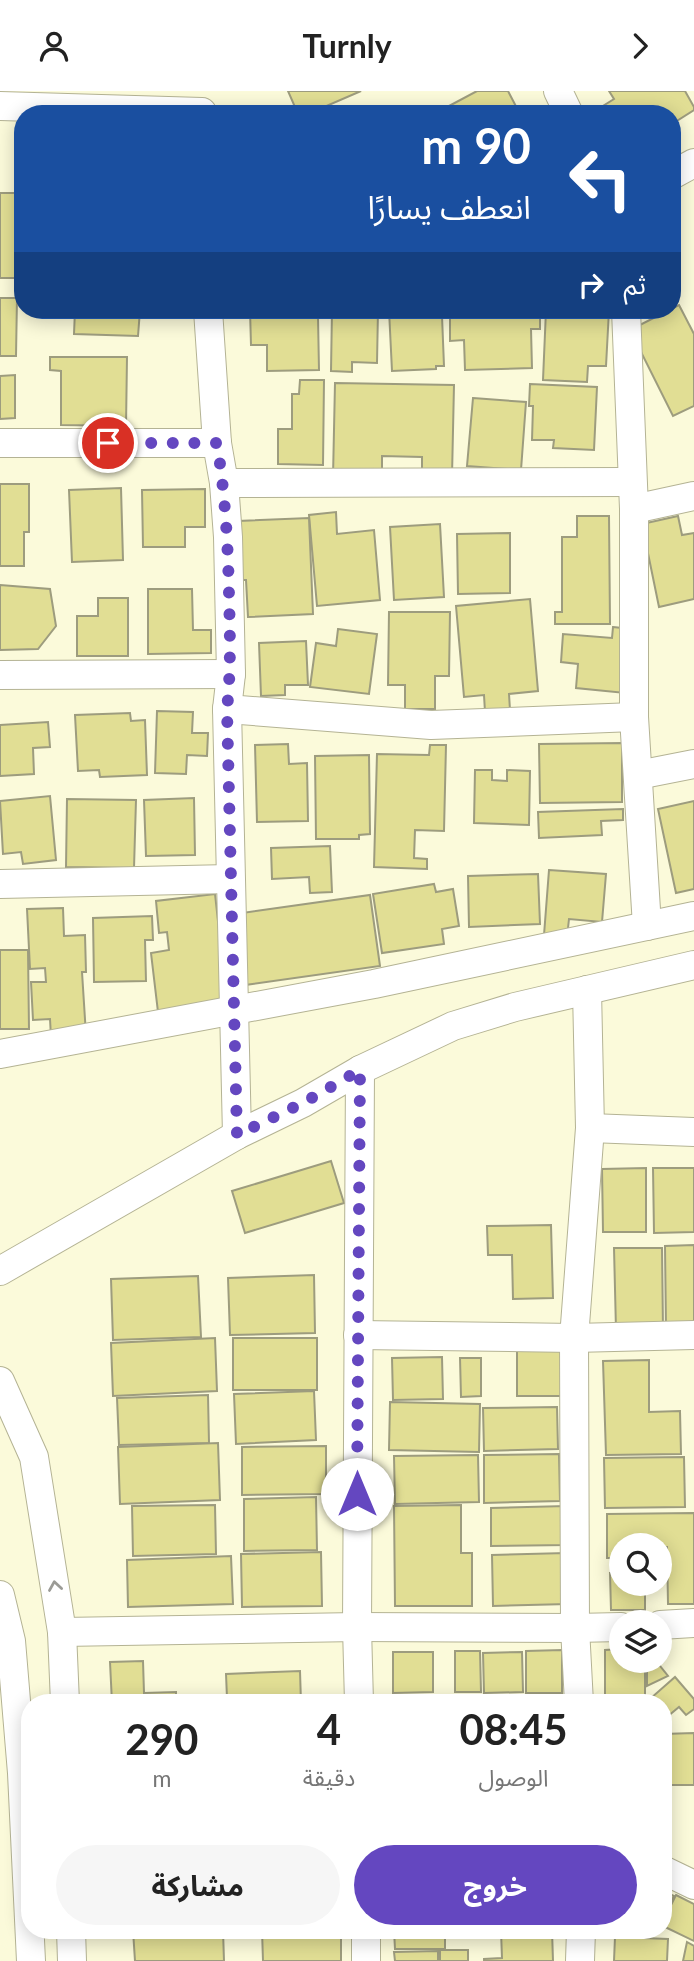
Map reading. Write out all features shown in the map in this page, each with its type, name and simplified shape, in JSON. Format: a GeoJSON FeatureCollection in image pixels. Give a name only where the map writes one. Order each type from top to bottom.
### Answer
{"type":"FeatureCollection","features":[{"type":"Feature","properties":{"kind":"street"},"geometry":{"type":"LineString","coordinates":[[209,319],[217,443],[224,484],[228,537],[231,674],[227,709],[237,1135]]}},
{"type":"Feature","properties":{"kind":"street"},"geometry":{"type":"LineString","coordinates":[[626,319],[633,496],[634,717],[647,926]]}},
{"type":"Feature","properties":{"kind":"street"},"geometry":{"type":"LineString","coordinates":[[0,443],[217,443]]}},
{"type":"Feature","properties":{"kind":"street"},"geometry":{"type":"LineString","coordinates":[[224,484],[694,496]]}},
{"type":"Feature","properties":{"kind":"street"},"geometry":{"type":"LineString","coordinates":[[0,675],[231,674]]}},
{"type":"Feature","properties":{"kind":"street"},"geometry":{"type":"LineString","coordinates":[[227,709],[430,726],[634,717]]}},
{"type":"Feature","properties":{"kind":"street"},"geometry":{"type":"LineString","coordinates":[[638,775],[694,764]]}},
{"type":"Feature","properties":{"kind":"street"},"geometry":{"type":"LineString","coordinates":[[0,884],[230,879]]}},
{"type":"Feature","properties":{"kind":"street"},"geometry":{"type":"LineString","coordinates":[[0,1055],[235,1011],[694,916]]}},
{"type":"Feature","properties":{"kind":"street"},"geometry":{"type":"LineString","coordinates":[[0,1271],[237,1135],[303,1103],[360,1070],[453,1027],[515,1007],[694,965]]}},
{"type":"Feature","properties":{"kind":"street"},"geometry":{"type":"LineString","coordinates":[[579,1694],[575,1629],[574,1338],[590,1128],[587,990]]}},
{"type":"Feature","properties":{"kind":"street"},"geometry":{"type":"LineString","coordinates":[[359,1694],[356,1627],[360,1070]]}},
{"type":"Feature","properties":{"kind":"street"},"geometry":{"type":"LineString","coordinates":[[590,1128],[694,1132]]}},
{"type":"Feature","properties":{"kind":"street"},"geometry":{"type":"LineString","coordinates":[[358,1335],[574,1338],[694,1335]]}},
{"type":"Feature","properties":{"kind":"street"},"geometry":{"type":"LineString","coordinates":[[0,1381],[33,1457],[62,1632],[65,1694]]}},
{"type":"Feature","properties":{"kind":"street"},"geometry":{"type":"LineString","coordinates":[[0,1595],[11,1641],[11,1773],[21,1867]]}},
{"type":"Feature","properties":{"kind":"street"},"geometry":{"type":"LineString","coordinates":[[672,1624],[694,1623]]}},
{"type":"Feature","properties":{"kind":"street"},"geometry":{"type":"LineString","coordinates":[[62,1632],[356,1627],[609,1628]]}},
{"type":"Feature","properties":{"kind":"street"},"geometry":{"type":"LineString","coordinates":[[672,1874],[694,1885]]}},
{"type":"Feature","properties":{"kind":"street"},"geometry":{"type":"LineString","coordinates":[[29,1939],[31,1961]]}},
{"type":"Feature","properties":{"kind":"street"},"geometry":{"type":"LineString","coordinates":[[71,1939],[72,1961]]}},
{"type":"Feature","properties":{"kind":"street"},"geometry":{"type":"LineString","coordinates":[[366,1939],[366,1961]]}},
{"type":"Feature","properties":{"kind":"street"},"geometry":{"type":"LineString","coordinates":[[580,1961],[581,1939]]}},
{"type":"Feature","properties":{"kind":"building"},"geometry":{"type":"Polygon","coordinates":[[[288,91],[361,91],[329,105],[294,105],[288,91]]]}},
{"type":"Feature","properties":{"kind":"building"},"geometry":{"type":"Polygon","coordinates":[[[477,91],[508,91],[515,105],[451,105],[477,91]]]}},
{"type":"Feature","properties":{"kind":"building"},"geometry":{"type":"Polygon","coordinates":[[[609,91],[685,91],[694,110],[681,118],[681,105],[604,105],[614,99],[609,91]]]}},
{"type":"Feature","properties":{"kind":"building"},"geometry":{"type":"Polygon","coordinates":[[[0,193],[14,193],[14,278],[0,278],[0,193]]]}},
{"type":"Feature","properties":{"kind":"building"},"geometry":{"type":"Polygon","coordinates":[[[0,298],[14,298],[16,356],[0,356],[0,298]]]}},
{"type":"Feature","properties":{"kind":"building"},"geometry":{"type":"Polygon","coordinates":[[[681,309],[694,334],[694,406],[673,416],[630,330],[652,319],[681,319],[681,309]]]}},
{"type":"Feature","properties":{"kind":"building"},"geometry":{"type":"Polygon","coordinates":[[[75,319],[139,319],[138,336],[74,334],[75,319]]]}},
{"type":"Feature","properties":{"kind":"building"},"geometry":{"type":"Polygon","coordinates":[[[250,319],[318,319],[319,370],[267,371],[267,345],[251,345],[250,319]]]}},
{"type":"Feature","properties":{"kind":"building"},"geometry":{"type":"Polygon","coordinates":[[[332,319],[378,319],[377,363],[352,362],[352,372],[331,371],[332,319]]]}},
{"type":"Feature","properties":{"kind":"building"},"geometry":{"type":"Polygon","coordinates":[[[389,319],[442,319],[444,366],[436,366],[436,369],[392,371],[389,319]]]}},
{"type":"Feature","properties":{"kind":"building"},"geometry":{"type":"Polygon","coordinates":[[[450,319],[540,319],[540,329],[531,329],[532,368],[465,370],[464,340],[450,341],[450,319]]]}},
{"type":"Feature","properties":{"kind":"building"},"geometry":{"type":"Polygon","coordinates":[[[546,319],[609,319],[606,366],[588,366],[587,382],[543,380],[546,319]]]}},
{"type":"Feature","properties":{"kind":"building"},"geometry":{"type":"Polygon","coordinates":[[[50,357],[127,357],[126,426],[61,425],[61,371],[50,370],[50,357]]]}},
{"type":"Feature","properties":{"kind":"building"},"geometry":{"type":"Polygon","coordinates":[[[15,375],[15,418],[0,419],[0,376],[15,375]]]}},
{"type":"Feature","properties":{"kind":"building"},"geometry":{"type":"Polygon","coordinates":[[[300,380],[324,380],[323,465],[278,464],[278,429],[292,429],[292,394],[299,394],[300,380]]]}},
{"type":"Feature","properties":{"kind":"building"},"geometry":{"type":"Polygon","coordinates":[[[335,383],[454,385],[452,476],[422,475],[422,457],[382,456],[382,478],[333,477],[335,383]]]}},
{"type":"Feature","properties":{"kind":"building"},"geometry":{"type":"Polygon","coordinates":[[[530,384],[597,387],[594,450],[553,448],[554,440],[532,440],[533,406],[529,406],[530,384]]]}},
{"type":"Feature","properties":{"kind":"building"},"geometry":{"type":"Polygon","coordinates":[[[473,398],[526,402],[521,470],[467,466],[473,398]]]}},
{"type":"Feature","properties":{"kind":"building"},"geometry":{"type":"Polygon","coordinates":[[[0,484],[29,484],[29,532],[24,532],[24,566],[0,566],[0,484]]]}},
{"type":"Feature","properties":{"kind":"building"},"geometry":{"type":"Polygon","coordinates":[[[121,488],[123,560],[72,562],[69,490],[121,488]]]}},
{"type":"Feature","properties":{"kind":"building"},"geometry":{"type":"Polygon","coordinates":[[[205,489],[205,527],[185,527],[185,547],[143,547],[142,490],[205,489]]]}},
{"type":"Feature","properties":{"kind":"building"},"geometry":{"type":"Polygon","coordinates":[[[336,512],[337,534],[374,530],[380,600],[317,606],[309,515],[336,512]]]}},
{"type":"Feature","properties":{"kind":"building"},"geometry":{"type":"Polygon","coordinates":[[[577,516],[609,516],[610,624],[555,624],[555,612],[562,612],[562,537],[577,537],[577,516]]]}},
{"type":"Feature","properties":{"kind":"building"},"geometry":{"type":"Polygon","coordinates":[[[678,516],[682,535],[694,533],[694,599],[659,607],[642,524],[678,516]]]}},
{"type":"Feature","properties":{"kind":"building"},"geometry":{"type":"Polygon","coordinates":[[[309,518],[313,614],[248,617],[246,580],[240,580],[238,521],[309,518]]]}},
{"type":"Feature","properties":{"kind":"building"},"geometry":{"type":"Polygon","coordinates":[[[440,524],[444,597],[394,600],[390,527],[440,524]]]}},
{"type":"Feature","properties":{"kind":"building"},"geometry":{"type":"Polygon","coordinates":[[[510,533],[510,593],[458,594],[457,534],[510,533]]]}},
{"type":"Feature","properties":{"kind":"building"},"geometry":{"type":"Polygon","coordinates":[[[0,585],[50,589],[56,626],[38,649],[0,650],[0,585]]]}},
{"type":"Feature","properties":{"kind":"building"},"geometry":{"type":"Polygon","coordinates":[[[148,589],[192,589],[193,630],[211,630],[211,653],[148,654],[148,589]]]}},
{"type":"Feature","properties":{"kind":"building"},"geometry":{"type":"Polygon","coordinates":[[[98,598],[128,598],[128,656],[77,656],[77,616],[98,616],[98,598]]]}},
{"type":"Feature","properties":{"kind":"building"},"geometry":{"type":"Polygon","coordinates":[[[530,599],[538,691],[509,694],[510,710],[485,712],[484,695],[464,697],[456,606],[530,599]]]}},
{"type":"Feature","properties":{"kind":"building"},"geometry":{"type":"Polygon","coordinates":[[[389,612],[450,612],[449,676],[435,676],[435,709],[405,709],[405,685],[388,685],[389,612]]]}},
{"type":"Feature","properties":{"kind":"building"},"geometry":{"type":"Polygon","coordinates":[[[613,627],[631,629],[625,693],[576,688],[578,664],[561,662],[563,634],[612,638],[613,627]]]}},
{"type":"Feature","properties":{"kind":"building"},"geometry":{"type":"Polygon","coordinates":[[[338,629],[377,634],[369,694],[310,687],[316,643],[336,646],[338,629]]]}},
{"type":"Feature","properties":{"kind":"building"},"geometry":{"type":"Polygon","coordinates":[[[306,641],[308,685],[285,685],[285,695],[261,696],[259,643],[306,641]]]}},
{"type":"Feature","properties":{"kind":"building"},"geometry":{"type":"Polygon","coordinates":[[[157,711],[193,712],[192,733],[208,733],[207,756],[187,755],[186,774],[155,773],[157,711]]]}},
{"type":"Feature","properties":{"kind":"building"},"geometry":{"type":"Polygon","coordinates":[[[130,713],[131,721],[145,720],[147,775],[100,777],[99,770],[78,771],[75,715],[130,713]]]}},
{"type":"Feature","properties":{"kind":"building"},"geometry":{"type":"Polygon","coordinates":[[[48,722],[50,747],[33,748],[34,774],[0,776],[0,725],[48,722]]]}},
{"type":"Feature","properties":{"kind":"building"},"geometry":{"type":"Polygon","coordinates":[[[622,743],[622,802],[540,803],[539,744],[622,743]]]}},
{"type":"Feature","properties":{"kind":"building"},"geometry":{"type":"Polygon","coordinates":[[[288,744],[289,764],[307,763],[308,821],[257,822],[255,745],[288,744]]]}},
{"type":"Feature","properties":{"kind":"building"},"geometry":{"type":"Polygon","coordinates":[[[430,745],[446,745],[444,831],[415,830],[414,858],[427,859],[427,869],[374,867],[377,754],[429,755],[430,745]]]}},
{"type":"Feature","properties":{"kind":"building"},"geometry":{"type":"Polygon","coordinates":[[[369,755],[370,834],[359,835],[359,839],[316,839],[315,756],[369,755]]]}},
{"type":"Feature","properties":{"kind":"building"},"geometry":{"type":"Polygon","coordinates":[[[475,770],[492,770],[492,780],[507,781],[507,770],[530,771],[529,825],[474,823],[475,770]]]}},
{"type":"Feature","properties":{"kind":"building"},"geometry":{"type":"Polygon","coordinates":[[[50,796],[56,860],[23,864],[21,852],[3,854],[0,801],[50,796]]]}},
{"type":"Feature","properties":{"kind":"building"},"geometry":{"type":"Polygon","coordinates":[[[194,798],[195,855],[146,856],[144,800],[194,798]]]}},
{"type":"Feature","properties":{"kind":"building"},"geometry":{"type":"Polygon","coordinates":[[[67,799],[136,800],[134,868],[66,867],[67,799]]]}},
{"type":"Feature","properties":{"kind":"building"},"geometry":{"type":"Polygon","coordinates":[[[694,801],[694,889],[676,893],[658,809],[694,801]]]}},
{"type":"Feature","properties":{"kind":"building"},"geometry":{"type":"Polygon","coordinates":[[[623,809],[623,820],[601,821],[602,835],[539,838],[538,812],[623,809]]]}},
{"type":"Feature","properties":{"kind":"building"},"geometry":{"type":"Polygon","coordinates":[[[330,846],[332,892],[310,893],[309,877],[272,879],[271,848],[330,846]]]}},
{"type":"Feature","properties":{"kind":"building"},"geometry":{"type":"Polygon","coordinates":[[[549,870],[606,874],[602,922],[569,919],[567,937],[544,935],[549,870]]]}},
{"type":"Feature","properties":{"kind":"building"},"geometry":{"type":"Polygon","coordinates":[[[538,874],[540,924],[469,927],[468,876],[538,874]]]}},
{"type":"Feature","properties":{"kind":"building"},"geometry":{"type":"Polygon","coordinates":[[[434,884],[436,892],[453,889],[459,926],[442,929],[444,944],[382,953],[373,894],[434,884]]]}},
{"type":"Feature","properties":{"kind":"building"},"geometry":{"type":"Polygon","coordinates":[[[215,894],[227,1003],[158,1012],[151,953],[169,950],[167,932],[159,933],[156,901],[215,894]]]}},
{"type":"Feature","properties":{"kind":"building"},"geometry":{"type":"Polygon","coordinates":[[[370,895],[380,966],[245,985],[235,914],[370,895]]]}},
{"type":"Feature","properties":{"kind":"building"},"geometry":{"type":"Polygon","coordinates":[[[63,908],[64,936],[85,935],[86,972],[82,972],[86,1035],[51,1037],[50,1019],[33,1020],[31,982],[46,982],[45,968],[30,969],[27,909],[63,908]]]}},
{"type":"Feature","properties":{"kind":"building"},"geometry":{"type":"Polygon","coordinates":[[[152,916],[153,940],[145,940],[146,981],[94,982],[93,918],[152,916]]]}},
{"type":"Feature","properties":{"kind":"building"},"geometry":{"type":"Polygon","coordinates":[[[0,950],[28,950],[29,1029],[0,1029],[0,950]]]}},
{"type":"Feature","properties":{"kind":"building"},"geometry":{"type":"Polygon","coordinates":[[[331,1161],[344,1203],[245,1233],[232,1191],[331,1161]]]}},
{"type":"Feature","properties":{"kind":"building"},"geometry":{"type":"Polygon","coordinates":[[[646,1168],[646,1232],[603,1232],[602,1169],[646,1168]]]}},
{"type":"Feature","properties":{"kind":"building"},"geometry":{"type":"Polygon","coordinates":[[[653,1168],[694,1168],[694,1232],[654,1233],[653,1168]]]}},
{"type":"Feature","properties":{"kind":"building"},"geometry":{"type":"Polygon","coordinates":[[[551,1225],[553,1298],[513,1299],[512,1255],[488,1255],[487,1226],[551,1225]]]}},
{"type":"Feature","properties":{"kind":"building"},"geometry":{"type":"Polygon","coordinates":[[[694,1245],[694,1328],[666,1329],[665,1246],[694,1245]]]}},
{"type":"Feature","properties":{"kind":"building"},"geometry":{"type":"Polygon","coordinates":[[[614,1248],[662,1248],[663,1329],[616,1330],[614,1248]]]}},
{"type":"Feature","properties":{"kind":"building"},"geometry":{"type":"Polygon","coordinates":[[[314,1275],[315,1333],[230,1335],[228,1278],[314,1275]]]}},
{"type":"Feature","properties":{"kind":"building"},"geometry":{"type":"Polygon","coordinates":[[[198,1276],[201,1337],[113,1340],[111,1279],[198,1276]]]}},
{"type":"Feature","properties":{"kind":"building"},"geometry":{"type":"Polygon","coordinates":[[[215,1338],[217,1391],[113,1396],[111,1343],[215,1338]]]}},
{"type":"Feature","properties":{"kind":"building"},"geometry":{"type":"Polygon","coordinates":[[[233,1338],[317,1338],[317,1390],[233,1390],[233,1338]]]}},
{"type":"Feature","properties":{"kind":"building"},"geometry":{"type":"Polygon","coordinates":[[[517,1350],[561,1350],[562,1396],[517,1396],[517,1350]]]}},
{"type":"Feature","properties":{"kind":"building"},"geometry":{"type":"Polygon","coordinates":[[[442,1357],[443,1399],[393,1400],[392,1358],[442,1357]]]}},
{"type":"Feature","properties":{"kind":"building"},"geometry":{"type":"Polygon","coordinates":[[[460,1358],[481,1358],[481,1396],[461,1397],[460,1358]]]}},
{"type":"Feature","properties":{"kind":"building"},"geometry":{"type":"Polygon","coordinates":[[[649,1360],[649,1412],[680,1411],[681,1454],[606,1455],[603,1361],[649,1360]]]}},
{"type":"Feature","properties":{"kind":"building"},"geometry":{"type":"Polygon","coordinates":[[[314,1391],[316,1440],[236,1444],[234,1394],[314,1391]]]}},
{"type":"Feature","properties":{"kind":"building"},"geometry":{"type":"Polygon","coordinates":[[[208,1395],[209,1443],[119,1445],[117,1398],[208,1395]]]}},
{"type":"Feature","properties":{"kind":"building"},"geometry":{"type":"Polygon","coordinates":[[[390,1402],[480,1404],[479,1452],[389,1450],[390,1402]]]}},
{"type":"Feature","properties":{"kind":"building"},"geometry":{"type":"Polygon","coordinates":[[[557,1407],[558,1449],[484,1451],[483,1408],[557,1407]]]}},
{"type":"Feature","properties":{"kind":"building"},"geometry":{"type":"Polygon","coordinates":[[[218,1443],[220,1500],[120,1504],[118,1447],[218,1443]]]}},
{"type":"Feature","properties":{"kind":"building"},"geometry":{"type":"Polygon","coordinates":[[[326,1446],[326,1494],[242,1495],[242,1447],[326,1446]]]}},
{"type":"Feature","properties":{"kind":"building"},"geometry":{"type":"Polygon","coordinates":[[[559,1454],[560,1501],[484,1503],[484,1455],[559,1454]]]}},
{"type":"Feature","properties":{"kind":"building"},"geometry":{"type":"Polygon","coordinates":[[[478,1455],[479,1502],[395,1504],[394,1456],[478,1455]]]}},
{"type":"Feature","properties":{"kind":"building"},"geometry":{"type":"Polygon","coordinates":[[[684,1457],[685,1507],[605,1508],[604,1458],[684,1457]]]}},
{"type":"Feature","properties":{"kind":"building"},"geometry":{"type":"Polygon","coordinates":[[[316,1497],[317,1550],[244,1551],[244,1499],[316,1497]]]}},
{"type":"Feature","properties":{"kind":"building"},"geometry":{"type":"Polygon","coordinates":[[[215,1505],[216,1554],[133,1556],[132,1506],[215,1505]]]}},
{"type":"Feature","properties":{"kind":"building"},"geometry":{"type":"Polygon","coordinates":[[[461,1505],[461,1553],[472,1553],[472,1606],[395,1606],[394,1506],[461,1505]]]}},
{"type":"Feature","properties":{"kind":"building"},"geometry":{"type":"Polygon","coordinates":[[[566,1506],[567,1545],[491,1546],[491,1508],[566,1506]]]}},
{"type":"Feature","properties":{"kind":"building"},"geometry":{"type":"Polygon","coordinates":[[[694,1513],[694,1604],[668,1604],[668,1596],[672,1596],[672,1533],[609,1533],[607,1558],[607,1514],[694,1513]]]}},
{"type":"Feature","properties":{"kind":"building"},"geometry":{"type":"Polygon","coordinates":[[[321,1552],[322,1606],[242,1607],[241,1554],[321,1552]]]}},
{"type":"Feature","properties":{"kind":"building"},"geometry":{"type":"Polygon","coordinates":[[[566,1553],[568,1604],[493,1606],[492,1555],[566,1553]]]}},
{"type":"Feature","properties":{"kind":"building"},"geometry":{"type":"Polygon","coordinates":[[[231,1556],[233,1604],[128,1607],[127,1560],[231,1556]]]}},
{"type":"Feature","properties":{"kind":"building"},"geometry":{"type":"Polygon","coordinates":[[[611,1596],[645,1596],[645,1610],[611,1610],[611,1596]]]}},
{"type":"Feature","properties":{"kind":"building"},"geometry":{"type":"Polygon","coordinates":[[[562,1650],[562,1693],[526,1693],[526,1651],[562,1650]]]}},
{"type":"Feature","properties":{"kind":"building"},"geometry":{"type":"Polygon","coordinates":[[[605,1650],[609,1650],[609,1673],[645,1673],[645,1694],[605,1694],[605,1650]]]}},
{"type":"Feature","properties":{"kind":"building"},"geometry":{"type":"Polygon","coordinates":[[[455,1651],[480,1651],[481,1692],[455,1692],[455,1651]]]}},
{"type":"Feature","properties":{"kind":"building"},"geometry":{"type":"Polygon","coordinates":[[[393,1652],[433,1652],[433,1692],[393,1693],[393,1652]]]}},
{"type":"Feature","properties":{"kind":"building"},"geometry":{"type":"Polygon","coordinates":[[[522,1652],[523,1692],[484,1693],[483,1653],[522,1652]]]}},
{"type":"Feature","properties":{"kind":"building"},"geometry":{"type":"Polygon","coordinates":[[[143,1661],[144,1693],[176,1694],[112,1694],[110,1662],[143,1661]]]}},
{"type":"Feature","properties":{"kind":"building"},"geometry":{"type":"Polygon","coordinates":[[[300,1671],[301,1694],[227,1694],[226,1674],[300,1671]]]}},
{"type":"Feature","properties":{"kind":"building"},"geometry":{"type":"Polygon","coordinates":[[[647,1673],[666,1673],[668,1676],[647,1686],[647,1673]]]}},
{"type":"Feature","properties":{"kind":"building"},"geometry":{"type":"Polygon","coordinates":[[[675,1677],[694,1699],[694,1709],[686,1715],[679,1707],[672,1713],[672,1694],[656,1694],[675,1677]]]}},
{"type":"Feature","properties":{"kind":"building"},"geometry":{"type":"Polygon","coordinates":[[[694,1733],[694,1785],[672,1785],[672,1734],[694,1733]]]}},
{"type":"Feature","properties":{"kind":"building"},"geometry":{"type":"Polygon","coordinates":[[[676,1895],[694,1904],[694,1941],[672,1930],[672,1903],[676,1895]]]}},
{"type":"Feature","properties":{"kind":"building"},"geometry":{"type":"Polygon","coordinates":[[[134,1939],[223,1939],[224,1961],[135,1961],[134,1939]]]}},
{"type":"Feature","properties":{"kind":"building"},"geometry":{"type":"Polygon","coordinates":[[[262,1939],[341,1939],[341,1961],[263,1961],[262,1939]]]}},
{"type":"Feature","properties":{"kind":"building"},"geometry":{"type":"Polygon","coordinates":[[[394,1939],[445,1939],[445,1949],[395,1949],[394,1939]]]}},
{"type":"Feature","properties":{"kind":"building"},"geometry":{"type":"Polygon","coordinates":[[[501,1939],[552,1939],[553,1961],[484,1961],[502,1958],[501,1939]]]}},
{"type":"Feature","properties":{"kind":"building"},"geometry":{"type":"Polygon","coordinates":[[[615,1939],[668,1939],[667,1961],[614,1961],[615,1939]]]}},
{"type":"Feature","properties":{"kind":"building"},"geometry":{"type":"Polygon","coordinates":[[[687,1942],[694,1946],[694,1961],[683,1961],[687,1942]]]}},
{"type":"Feature","properties":{"kind":"building"},"geometry":{"type":"Polygon","coordinates":[[[440,1950],[468,1950],[468,1961],[440,1961],[440,1950]]]}},
{"type":"Feature","properties":{"kind":"building"},"geometry":{"type":"Polygon","coordinates":[[[438,1951],[438,1961],[395,1961],[394,1952],[438,1951]]]}},
{"type":"Feature","properties":{"kind":"route"},"geometry":{"type":"LineString","coordinates":[[108,443],[217,443],[224,484],[228,537],[231,674],[227,709],[237,1135],[303,1103],[360,1070],[357,1494]]}}]}
